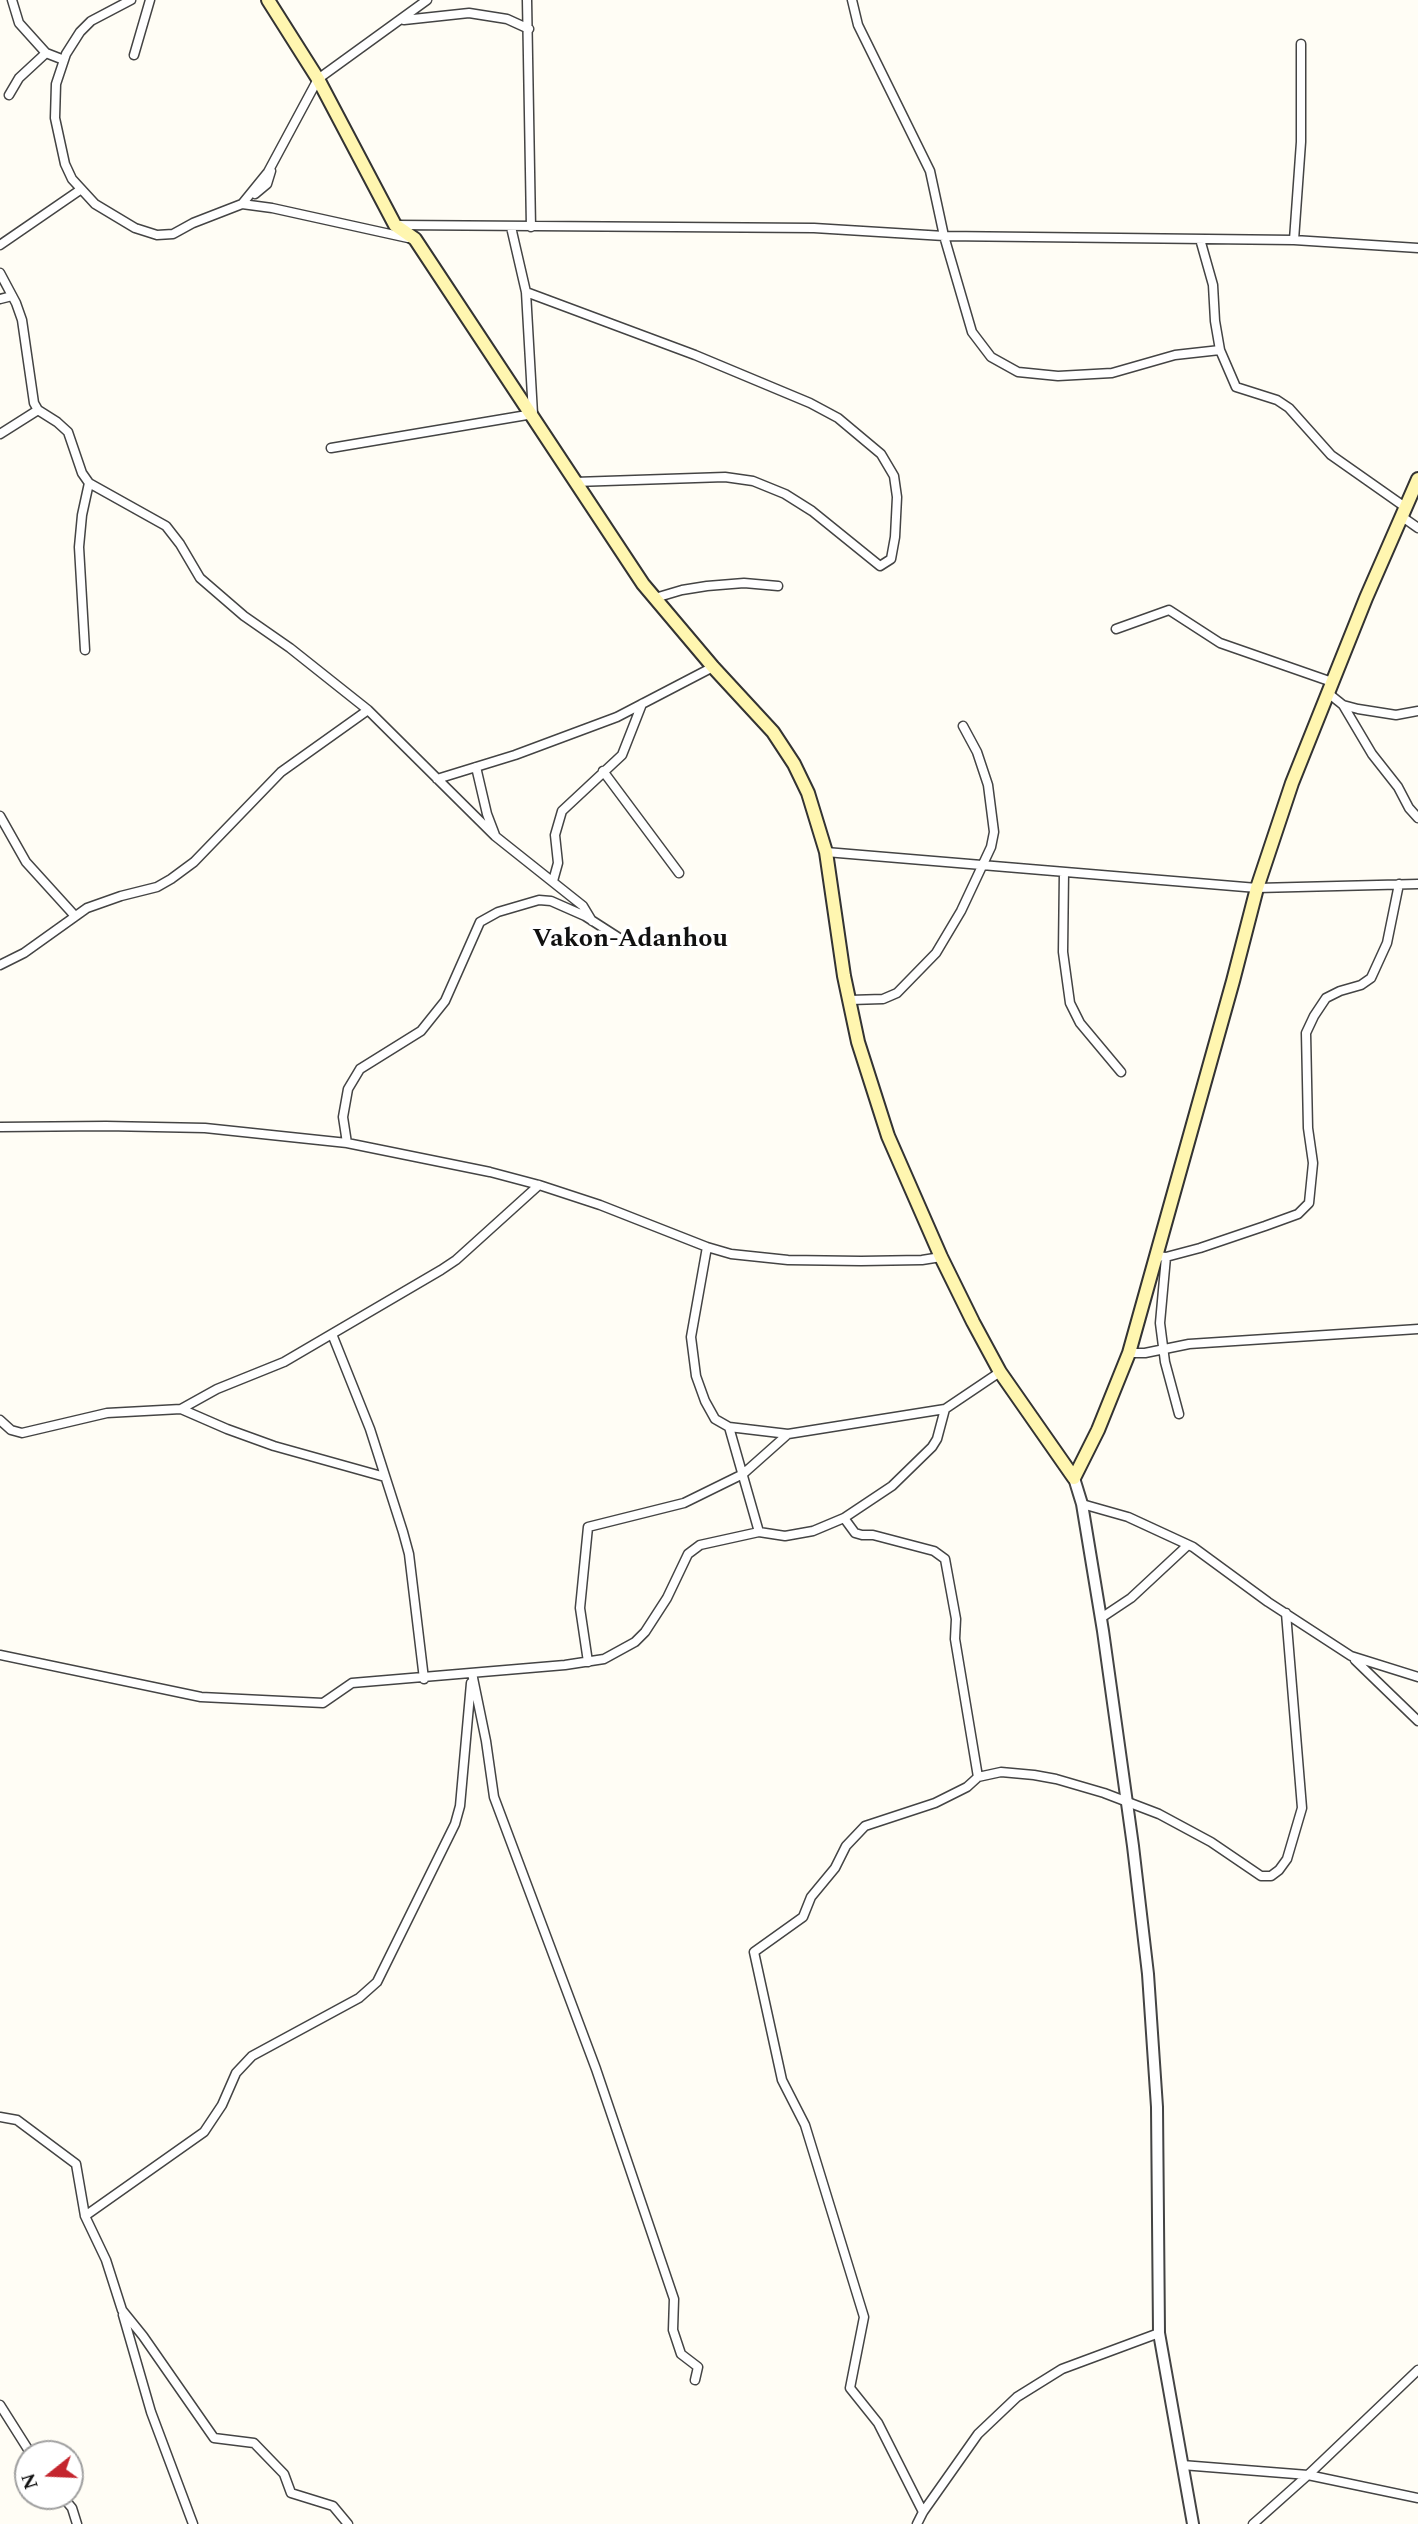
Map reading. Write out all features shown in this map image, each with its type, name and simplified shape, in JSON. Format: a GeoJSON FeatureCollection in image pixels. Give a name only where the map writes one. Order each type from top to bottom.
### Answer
{"type":"FeatureCollection","features":[{"type":"Feature","properties":{"kind":"main road"},"geometry":{"type":"LineString","coordinates":[[268,0],[318,79],[395,225],[415,239],[655,598],[773,732],[794,764],[808,793],[826,852],[836,927],[850,1000],[866,1068],[888,1136],[941,1257],[1000,1372],[1074,1478],[1098,1430],[1129,1353],[1162,1256],[1205,1074],[1233,981],[1256,888],[1292,783],[1418,479]]}},
{"type":"Feature","properties":{"kind":"street"},"geometry":{"type":"LineString","coordinates":[[12,0],[19,23],[46,53],[64,60]]}},
{"type":"Feature","properties":{"kind":"street"},"geometry":{"type":"LineString","coordinates":[[131,0],[91,21],[80,32],[64,60],[57,84],[55,118],[65,164],[80,190],[116,218],[156,235],[173,234],[193,223],[242,204],[415,239]]}},
{"type":"Feature","properties":{"kind":"street"},"geometry":{"type":"LineString","coordinates":[[134,55],[150,0]]}},
{"type":"Feature","properties":{"kind":"street"},"geometry":{"type":"LineString","coordinates":[[242,204],[268,172],[318,79],[427,0]]}},
{"type":"Feature","properties":{"kind":"street"},"geometry":{"type":"LineString","coordinates":[[527,0],[531,227]]}},
{"type":"Feature","properties":{"kind":"street"},"geometry":{"type":"LineString","coordinates":[[852,0],[862,36],[930,171],[944,236],[972,332],[991,358],[1018,372],[1058,376],[1103,374],[1191,352],[1220,350]]}},
{"type":"Feature","properties":{"kind":"street"},"geometry":{"type":"LineString","coordinates":[[401,20],[470,13],[506,19],[529,29]]}},
{"type":"Feature","properties":{"kind":"street"},"geometry":{"type":"LineString","coordinates":[[1294,240],[1301,142],[1301,44]]}},
{"type":"Feature","properties":{"kind":"street"},"geometry":{"type":"LineString","coordinates":[[9,96],[19,78],[46,53]]}},
{"type":"Feature","properties":{"kind":"street"},"geometry":{"type":"LineString","coordinates":[[0,245],[80,190]]}},
{"type":"Feature","properties":{"kind":"street"},"geometry":{"type":"LineString","coordinates":[[395,225],[814,228],[944,236],[1294,240],[1418,248]]}},
{"type":"Feature","properties":{"kind":"street"},"geometry":{"type":"LineString","coordinates":[[331,448],[533,414],[526,292],[511,227]]}},
{"type":"Feature","properties":{"kind":"street"},"geometry":{"type":"LineString","coordinates":[[1200,239],[1213,285],[1220,350],[1236,387],[1277,400],[1289,408],[1331,455],[1403,512],[1418,528]]}},
{"type":"Feature","properties":{"kind":"street"},"geometry":{"type":"LineString","coordinates":[[0,273],[22,320],[34,403],[38,410],[68,432],[82,473],[89,483],[166,526],[200,578],[244,616],[290,648],[368,710],[495,836],[583,906],[592,921]]}},
{"type":"Feature","properties":{"kind":"street"},"geometry":{"type":"LineString","coordinates":[[526,292],[695,355],[810,403],[838,418],[881,454],[894,476],[897,498],[891,559],[880,566],[812,510],[785,494],[753,481],[725,477],[575,482]]}},
{"type":"Feature","properties":{"kind":"street"},"geometry":{"type":"LineString","coordinates":[[0,299],[12,296]]}},
{"type":"Feature","properties":{"kind":"street"},"geometry":{"type":"LineString","coordinates":[[0,434],[38,410]]}},
{"type":"Feature","properties":{"kind":"street"},"geometry":{"type":"LineString","coordinates":[[85,650],[79,547],[89,483]]}},
{"type":"Feature","properties":{"kind":"street"},"geometry":{"type":"LineString","coordinates":[[655,598],[707,586],[744,583],[778,586]]}},
{"type":"Feature","properties":{"kind":"street"},"geometry":{"type":"LineString","coordinates":[[1116,629],[1169,610],[1220,643],[1330,688],[1372,754],[1418,818]]}},
{"type":"Feature","properties":{"kind":"street"},"geometry":{"type":"LineString","coordinates":[[437,779],[617,718],[713,667]]}},
{"type":"Feature","properties":{"kind":"street"},"geometry":{"type":"LineString","coordinates":[[553,881],[558,863],[555,835],[562,811],[622,755],[642,705]]}},
{"type":"Feature","properties":{"kind":"street"},"geometry":{"type":"LineString","coordinates":[[1343,705],[1396,715],[1418,711]]}},
{"type":"Feature","properties":{"kind":"street"},"geometry":{"type":"LineString","coordinates":[[0,965],[24,953],[87,908],[121,895],[157,887],[171,878],[194,862],[281,772],[368,710]]}},
{"type":"Feature","properties":{"kind":"street"},"geometry":{"type":"LineString","coordinates":[[850,1000],[883,999],[897,993],[936,953],[961,911],[991,847],[994,832],[988,785],[977,752],[963,726]]}},
{"type":"Feature","properties":{"kind":"street"},"geometry":{"type":"LineString","coordinates":[[476,767],[495,836]]}},
{"type":"Feature","properties":{"kind":"street"},"geometry":{"type":"LineString","coordinates":[[603,771],[679,873]]}},
{"type":"Feature","properties":{"kind":"street"},"geometry":{"type":"LineString","coordinates":[[0,816],[26,862],[75,916]]}},
{"type":"Feature","properties":{"kind":"street"},"geometry":{"type":"LineString","coordinates":[[826,852],[1256,888],[1418,884]]}},
{"type":"Feature","properties":{"kind":"street"},"geometry":{"type":"LineString","coordinates":[[1064,872],[1063,952],[1070,1003],[1080,1023],[1121,1072]]}},
{"type":"Feature","properties":{"kind":"street"},"geometry":{"type":"LineString","coordinates":[[1179,1414],[1164,1349],[1159,1310],[1162,1256],[1200,1248],[1298,1214],[1309,1203],[1313,1163],[1307,1115],[1306,1034],[1326,998],[1361,985],[1370,978],[1387,943],[1399,884]]}},
{"type":"Feature","properties":{"kind":"street"},"geometry":{"type":"LineString","coordinates":[[347,1143],[343,1117],[348,1089],[360,1069],[421,1031],[445,1001],[480,922],[498,912],[539,900],[551,901],[592,921],[627,943]]}},
{"type":"Feature","properties":{"kind":"street"},"geometry":{"type":"LineString","coordinates":[[0,1128],[205,1128],[347,1143],[491,1172],[539,1185],[732,1254],[788,1260],[892,1261],[941,1257]]}},
{"type":"Feature","properties":{"kind":"street"},"geometry":{"type":"LineString","coordinates":[[181,1409],[217,1388],[284,1362],[456,1259],[539,1185]]}},
{"type":"Feature","properties":{"kind":"street"},"geometry":{"type":"LineString","coordinates":[[707,1247],[691,1337],[696,1376],[715,1419],[729,1427],[788,1434],[945,1409],[1000,1372]]}},
{"type":"Feature","properties":{"kind":"street"},"geometry":{"type":"LineString","coordinates":[[1129,1353],[1145,1353],[1189,1344],[1418,1329]]}},
{"type":"Feature","properties":{"kind":"street"},"geometry":{"type":"LineString","coordinates":[[332,1334],[370,1429],[409,1554],[424,1679]]}},
{"type":"Feature","properties":{"kind":"street"},"geometry":{"type":"LineString","coordinates":[[1,1423],[22,1433],[107,1413],[181,1409],[274,1446],[385,1477]]}},
{"type":"Feature","properties":{"kind":"street"},"geometry":{"type":"LineString","coordinates":[[0,1655],[201,1697],[323,1703],[352,1683],[424,1679],[588,1662],[604,1658],[625,1649],[645,1632],[667,1598],[688,1554],[700,1545],[759,1532],[785,1536],[813,1531],[844,1518],[892,1486],[932,1447],[937,1439],[945,1409]]}},
{"type":"Feature","properties":{"kind":"street"},"geometry":{"type":"LineString","coordinates":[[729,1427],[759,1532]]}},
{"type":"Feature","properties":{"kind":"street"},"geometry":{"type":"LineString","coordinates":[[588,1662],[580,1608],[587,1527],[684,1503],[743,1474],[788,1434]]}},
{"type":"Feature","properties":{"kind":"street"},"geometry":{"type":"LineString","coordinates":[[1074,1478],[1082,1504],[1101,1618],[1148,1974],[1154,2046],[1159,2333],[1193,2524]]}},
{"type":"Feature","properties":{"kind":"street"},"geometry":{"type":"LineString","coordinates":[[1082,1504],[1128,1517],[1188,1545],[1351,1656],[1418,1721]]}},
{"type":"Feature","properties":{"kind":"street"},"geometry":{"type":"LineString","coordinates":[[844,1518],[855,1533],[934,1551],[945,1559],[978,1777]]}},
{"type":"Feature","properties":{"kind":"street"},"geometry":{"type":"LineString","coordinates":[[1101,1618],[1131,1598],[1188,1545]]}},
{"type":"Feature","properties":{"kind":"street"},"geometry":{"type":"LineString","coordinates":[[923,2512],[878,2423],[850,2388],[864,2317],[805,2125],[782,2080],[754,1952],[803,1917],[811,1897],[835,1868],[846,1846],[865,1826],[935,1803],[967,1787],[978,1777],[1001,1772],[1034,1775],[1082,1786],[1127,1801],[1159,1814],[1211,1842],[1261,1876],[1270,1876],[1279,1870],[1287,1859],[1302,1808],[1286,1613]]}},
{"type":"Feature","properties":{"kind":"street"},"geometry":{"type":"LineString","coordinates":[[1351,1656],[1418,1677]]}},
{"type":"Feature","properties":{"kind":"street"},"geometry":{"type":"LineString","coordinates":[[85,2216],[204,2132],[222,2105],[236,2073],[252,2056],[359,1997],[377,1982],[455,1824],[460,1806],[472,1673]]}},
{"type":"Feature","properties":{"kind":"street"},"geometry":{"type":"LineString","coordinates":[[472,1673],[494,1797],[596,2069],[674,2299],[673,2330],[681,2354],[698,2367],[695,2380]]}},
{"type":"Feature","properties":{"kind":"street"},"geometry":{"type":"LineString","coordinates":[[0,2117],[17,2120],[76,2164],[85,2216],[106,2260],[151,2412],[193,2524]]}},
{"type":"Feature","properties":{"kind":"street"},"geometry":{"type":"LineString","coordinates":[[122,2311],[144,2336],[214,2438],[254,2443],[284,2474],[291,2493],[333,2505],[348,2524]]}},
{"type":"Feature","properties":{"kind":"street"},"geometry":{"type":"LineString","coordinates":[[917,2524],[978,2434],[1017,2397],[1062,2368],[1159,2333]]}},
{"type":"Feature","properties":{"kind":"street"},"geometry":{"type":"LineString","coordinates":[[1253,2524],[1418,2370]]}},
{"type":"Feature","properties":{"kind":"street"},"geometry":{"type":"LineString","coordinates":[[0,2405],[22,2440]]}},
{"type":"Feature","properties":{"kind":"street"},"geometry":{"type":"LineString","coordinates":[[1182,2465],[1308,2475],[1418,2498]]}},
{"type":"Feature","properties":{"kind":"district","name":"Vakon-Adanhou"},"geometry":{"type":"Point","coordinates":[630,941]}}]}
